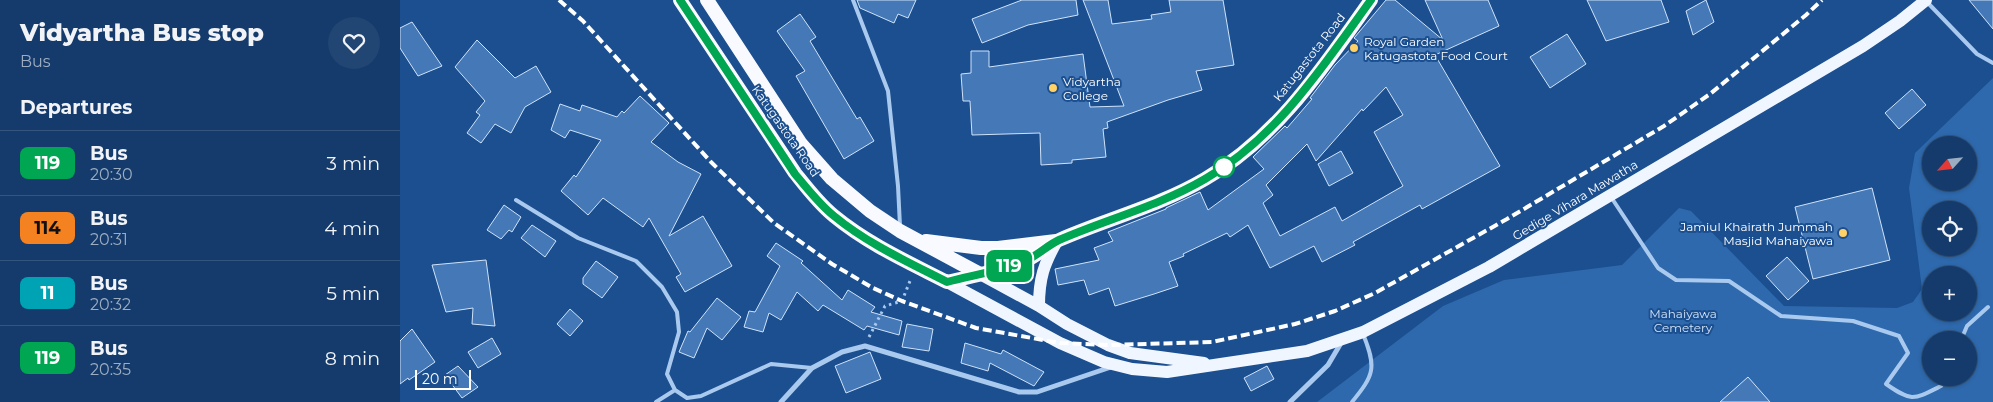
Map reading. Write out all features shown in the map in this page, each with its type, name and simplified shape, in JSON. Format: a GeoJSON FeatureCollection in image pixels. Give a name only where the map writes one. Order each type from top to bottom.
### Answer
{"type":"FeatureCollection","features":[{"type":"Feature","properties":{"kind":"highway","name":"Katugastota Road"},"geometry":{"type":"LineString","coordinates":[[680,0],[795,174],[833,216],[882,249],[947,282],[1028,260],[1057,241],[1182,191],[1224,167],[1266,132],[1293,104],[1316,77],[1371,0]]}},
{"type":"Feature","properties":{"kind":"highway","name":"Katugastota Road"},"geometry":{"type":"LineString","coordinates":[[707,0],[777,109],[814,160],[850,195],[900,231],[915,239],[981,248],[998,248],[1057,241]]}},
{"type":"Feature","properties":{"kind":"highway"},"geometry":{"type":"LineString","coordinates":[[915,239],[980,274]]}},
{"type":"Feature","properties":{"kind":"main road","name":"Gedige Vihara Mawatha"},"geometry":{"type":"LineString","coordinates":[[947,282],[1060,343],[1116,365],[1132,369],[1167,372],[1307,351],[1363,332],[1489,267],[1864,46],[1926,0]]}},
{"type":"Feature","properties":{"kind":"main road"},"geometry":{"type":"LineString","coordinates":[[1039,306],[1039,284],[1043,268],[1057,241]]}},
{"type":"Feature","properties":{"kind":"main road","name":"Gedige Vihara Mawatha"},"geometry":{"type":"LineString","coordinates":[[980,274],[1039,306],[1067,324],[1108,345],[1130,353],[1214,364]]}},
{"type":"Feature","properties":{"kind":"street"},"geometry":{"type":"LineString","coordinates":[[1290,402],[1328,365],[1342,340]]}},
{"type":"Feature","properties":{"kind":"street"},"geometry":{"type":"LineString","coordinates":[[781,402],[812,368],[842,352],[864,346],[1020,392],[1037,392],[1116,365]]}},
{"type":"Feature","properties":{"kind":"lane"},"geometry":{"type":"LineString","coordinates":[[853,0],[888,91],[898,186],[900,231]]}},
{"type":"Feature","properties":{"kind":"lane"},"geometry":{"type":"LineString","coordinates":[[1926,0],[1977,54],[1993,63]]}},
{"type":"Feature","properties":{"kind":"lane"},"geometry":{"type":"LineString","coordinates":[[1609,195],[1658,268],[1676,280],[1729,281],[1780,316],[1853,322],[1899,336],[1908,353],[1886,384],[1902,397],[1914,399],[1941,386]]}},
{"type":"Feature","properties":{"kind":"lane"},"geometry":{"type":"LineString","coordinates":[[516,200],[578,238],[636,261],[662,287],[677,312],[680,332],[667,374],[675,390],[687,398],[702,396],[771,364],[812,368]]}},
{"type":"Feature","properties":{"kind":"lane"},"geometry":{"type":"LineString","coordinates":[[1965,331],[1967,326],[1988,307]]}},
{"type":"Feature","properties":{"kind":"lane"},"geometry":{"type":"LineString","coordinates":[[1352,402],[1368,382],[1372,367],[1371,352],[1363,332]]}},
{"type":"Feature","properties":{"kind":"lane"},"geometry":{"type":"LineString","coordinates":[[656,402],[675,390]]}},
{"type":"Feature","properties":{"kind":"path"},"geometry":{"type":"LineString","coordinates":[[864,346],[885,306],[902,301],[916,266]]}},
{"type":"Feature","properties":{"kind":"green space","name":"Mahaiyawa Cemetery"},"geometry":{"type":"Polygon","coordinates":[[[1993,78],[1993,402],[1317,402],[1443,306],[1504,280],[1622,265],[1679,208],[1691,211],[1784,306],[1897,308],[1913,302],[1922,289],[1909,188],[1915,153],[1922,146],[1922,191],[1978,191],[1978,136],[1933,136],[1993,78]]]}},
{"type":"Feature","properties":{"kind":"building"},"geometry":{"type":"Polygon","coordinates":[[[857,0],[916,0],[908,18],[898,14],[894,23],[860,8],[857,0]]]}},
{"type":"Feature","properties":{"kind":"building"},"geometry":{"type":"Polygon","coordinates":[[[1022,0],[1076,0],[1078,15],[1028,25],[982,43],[972,19],[1022,0]]]}},
{"type":"Feature","properties":{"kind":"building"},"geometry":{"type":"Polygon","coordinates":[[[1083,0],[1108,0],[1112,24],[1152,19],[1151,15],[1171,12],[1169,0],[1223,0],[1234,65],[1196,71],[1202,90],[1107,122],[1108,128],[1103,129],[1106,157],[1072,160],[1072,163],[1041,165],[1040,133],[972,135],[970,101],[963,101],[961,74],[971,73],[971,51],[989,51],[989,67],[1083,54],[1090,107],[1124,106],[1083,0]]]}},
{"type":"Feature","properties":{"kind":"building"},"geometry":{"type":"Polygon","coordinates":[[[1386,0],[1395,0],[1443,40],[1425,0],[1488,0],[1499,26],[1435,55],[1500,166],[1422,209],[1420,205],[1353,242],[1355,245],[1322,262],[1314,246],[1270,268],[1248,225],[1230,237],[1227,233],[1169,262],[1178,286],[1154,294],[1115,306],[1109,288],[1089,295],[1084,280],[1058,285],[1055,269],[1099,260],[1094,248],[1113,241],[1108,232],[1166,209],[1200,192],[1208,210],[1264,169],[1253,157],[1285,126],[1287,128],[1312,99],[1310,98],[1335,65],[1358,41],[1354,38],[1386,0]],[[1386,87],[1363,111],[1362,109],[1316,161],[1307,144],[1266,185],[1273,195],[1263,203],[1280,236],[1335,207],[1342,221],[1403,186],[1374,132],[1403,115],[1386,87]]]}},
{"type":"Feature","properties":{"kind":"building"},"geometry":{"type":"Polygon","coordinates":[[[1587,0],[1661,0],[1669,22],[1606,41],[1587,0]]]}},
{"type":"Feature","properties":{"kind":"building"},"geometry":{"type":"Polygon","coordinates":[[[1706,0],[1714,22],[1693,35],[1686,11],[1706,0]]]}},
{"type":"Feature","properties":{"kind":"building"},"geometry":{"type":"Polygon","coordinates":[[[1969,0],[1993,0],[1993,29],[1969,0]]]}},
{"type":"Feature","properties":{"kind":"building"},"geometry":{"type":"Polygon","coordinates":[[[800,14],[816,37],[810,41],[857,119],[860,117],[874,141],[844,159],[796,76],[805,71],[777,31],[800,14]]]}},
{"type":"Feature","properties":{"kind":"building"},"geometry":{"type":"Polygon","coordinates":[[[412,22],[442,66],[418,76],[400,48],[400,28],[412,22]]]}},
{"type":"Feature","properties":{"kind":"building"},"geometry":{"type":"Polygon","coordinates":[[[1567,34],[1586,64],[1550,88],[1530,57],[1567,34]]]}},
{"type":"Feature","properties":{"kind":"building"},"geometry":{"type":"Polygon","coordinates":[[[477,40],[515,78],[536,66],[551,92],[525,107],[511,133],[495,124],[481,143],[467,133],[480,115],[476,112],[485,101],[455,67],[477,40]]]}},
{"type":"Feature","properties":{"kind":"building"},"geometry":{"type":"Polygon","coordinates":[[[1912,89],[1926,105],[1899,129],[1885,113],[1912,89]]]}},
{"type":"Feature","properties":{"kind":"building"},"geometry":{"type":"Polygon","coordinates":[[[640,96],[669,123],[651,142],[678,162],[701,174],[669,236],[703,216],[732,266],[685,292],[676,277],[681,274],[649,218],[643,227],[603,198],[588,215],[561,191],[574,175],[576,177],[601,140],[570,130],[565,138],[551,130],[560,104],[580,111],[582,105],[617,117],[622,111],[624,113],[640,96]]]}},
{"type":"Feature","properties":{"kind":"building"},"geometry":{"type":"Polygon","coordinates":[[[1341,151],[1353,173],[1329,186],[1318,164],[1341,151]]]}},
{"type":"Feature","properties":{"kind":"building","name":"Jamiul Khairath Jummah Masjid Mahaiyawa"},"geometry":{"type":"Polygon","coordinates":[[[1872,188],[1890,260],[1813,279],[1795,207],[1872,188]]]}},
{"type":"Feature","properties":{"kind":"building"},"geometry":{"type":"Polygon","coordinates":[[[504,205],[521,217],[512,232],[509,230],[501,239],[487,230],[504,205]]]}},
{"type":"Feature","properties":{"kind":"building"},"geometry":{"type":"Polygon","coordinates":[[[532,225],[556,241],[545,257],[521,238],[532,225]]]}},
{"type":"Feature","properties":{"kind":"building"},"geometry":{"type":"Polygon","coordinates":[[[776,243],[803,261],[801,263],[842,300],[848,290],[875,307],[871,312],[902,321],[899,335],[867,326],[864,330],[823,305],[818,311],[797,292],[781,320],[769,313],[763,332],[744,327],[749,311],[755,312],[780,266],[767,256],[776,243]]]}},
{"type":"Feature","properties":{"kind":"building"},"geometry":{"type":"Polygon","coordinates":[[[1787,257],[1809,281],[1788,300],[1766,276],[1787,257]]]}},
{"type":"Feature","properties":{"kind":"building"},"geometry":{"type":"Polygon","coordinates":[[[486,260],[495,326],[472,324],[473,308],[446,312],[432,265],[486,260]]]}},
{"type":"Feature","properties":{"kind":"building"},"geometry":{"type":"Polygon","coordinates":[[[596,261],[618,277],[602,298],[583,284],[583,278],[596,261]]]}},
{"type":"Feature","properties":{"kind":"building"},"geometry":{"type":"Polygon","coordinates":[[[717,298],[741,317],[722,340],[707,328],[694,358],[679,352],[688,331],[690,332],[717,298]]]}},
{"type":"Feature","properties":{"kind":"building"},"geometry":{"type":"Polygon","coordinates":[[[570,309],[583,321],[570,336],[557,324],[570,309]]]}},
{"type":"Feature","properties":{"kind":"building"},"geometry":{"type":"Polygon","coordinates":[[[907,324],[933,329],[929,351],[902,347],[907,324]]]}},
{"type":"Feature","properties":{"kind":"building"},"geometry":{"type":"Polygon","coordinates":[[[412,329],[435,362],[400,384],[400,341],[412,329]]]}},
{"type":"Feature","properties":{"kind":"building"},"geometry":{"type":"Polygon","coordinates":[[[492,338],[501,354],[478,368],[468,352],[492,338]]]}},
{"type":"Feature","properties":{"kind":"building"},"geometry":{"type":"Polygon","coordinates":[[[965,343],[1001,354],[1003,350],[1044,372],[1034,386],[990,363],[988,371],[961,363],[965,343]]]}},
{"type":"Feature","properties":{"kind":"building"},"geometry":{"type":"Polygon","coordinates":[[[870,352],[881,379],[846,393],[835,366],[870,352]]]}},
{"type":"Feature","properties":{"kind":"building"},"geometry":{"type":"Polygon","coordinates":[[[458,366],[478,387],[462,398],[445,375],[458,366]]]}},
{"type":"Feature","properties":{"kind":"building"},"geometry":{"type":"Polygon","coordinates":[[[1267,366],[1274,379],[1251,391],[1244,378],[1267,366]]]}},
{"type":"Feature","properties":{"kind":"building"},"geometry":{"type":"Polygon","coordinates":[[[1748,377],[1770,402],[1720,402],[1748,377]]]}},
{"type":"Feature","properties":{"kind":"railway"},"geometry":{"type":"LineString","coordinates":[[559,0],[583,21],[711,162],[774,223],[832,264],[873,288],[902,301],[976,328],[1060,343],[1108,345],[1212,342],[1295,324],[1335,311],[1375,293],[1507,219],[1664,126],[1710,94],[1822,0]]}},
{"type":"Feature","properties":{"kind":"bus line","name":"119"},"geometry":{"type":"LineString","coordinates":[[680,0],[795,174],[833,216],[882,249],[947,282],[1028,260],[1057,241],[1182,191],[1224,167],[1248,149],[1293,104],[1316,77],[1371,0]]}},
{"type":"Feature","properties":{"kind":"place","name":"Royal Garden Katugastota Food Court"},"geometry":{"type":"Point","coordinates":[1354,48]}},
{"type":"Feature","properties":{"kind":"place","name":"Vidyartha College"},"geometry":{"type":"Point","coordinates":[1053,88]}},
{"type":"Feature","properties":{"kind":"place","name":"Jamiul Khairath Jummah Masjid Mahaiyawa"},"geometry":{"type":"Point","coordinates":[1843,233]}}]}
